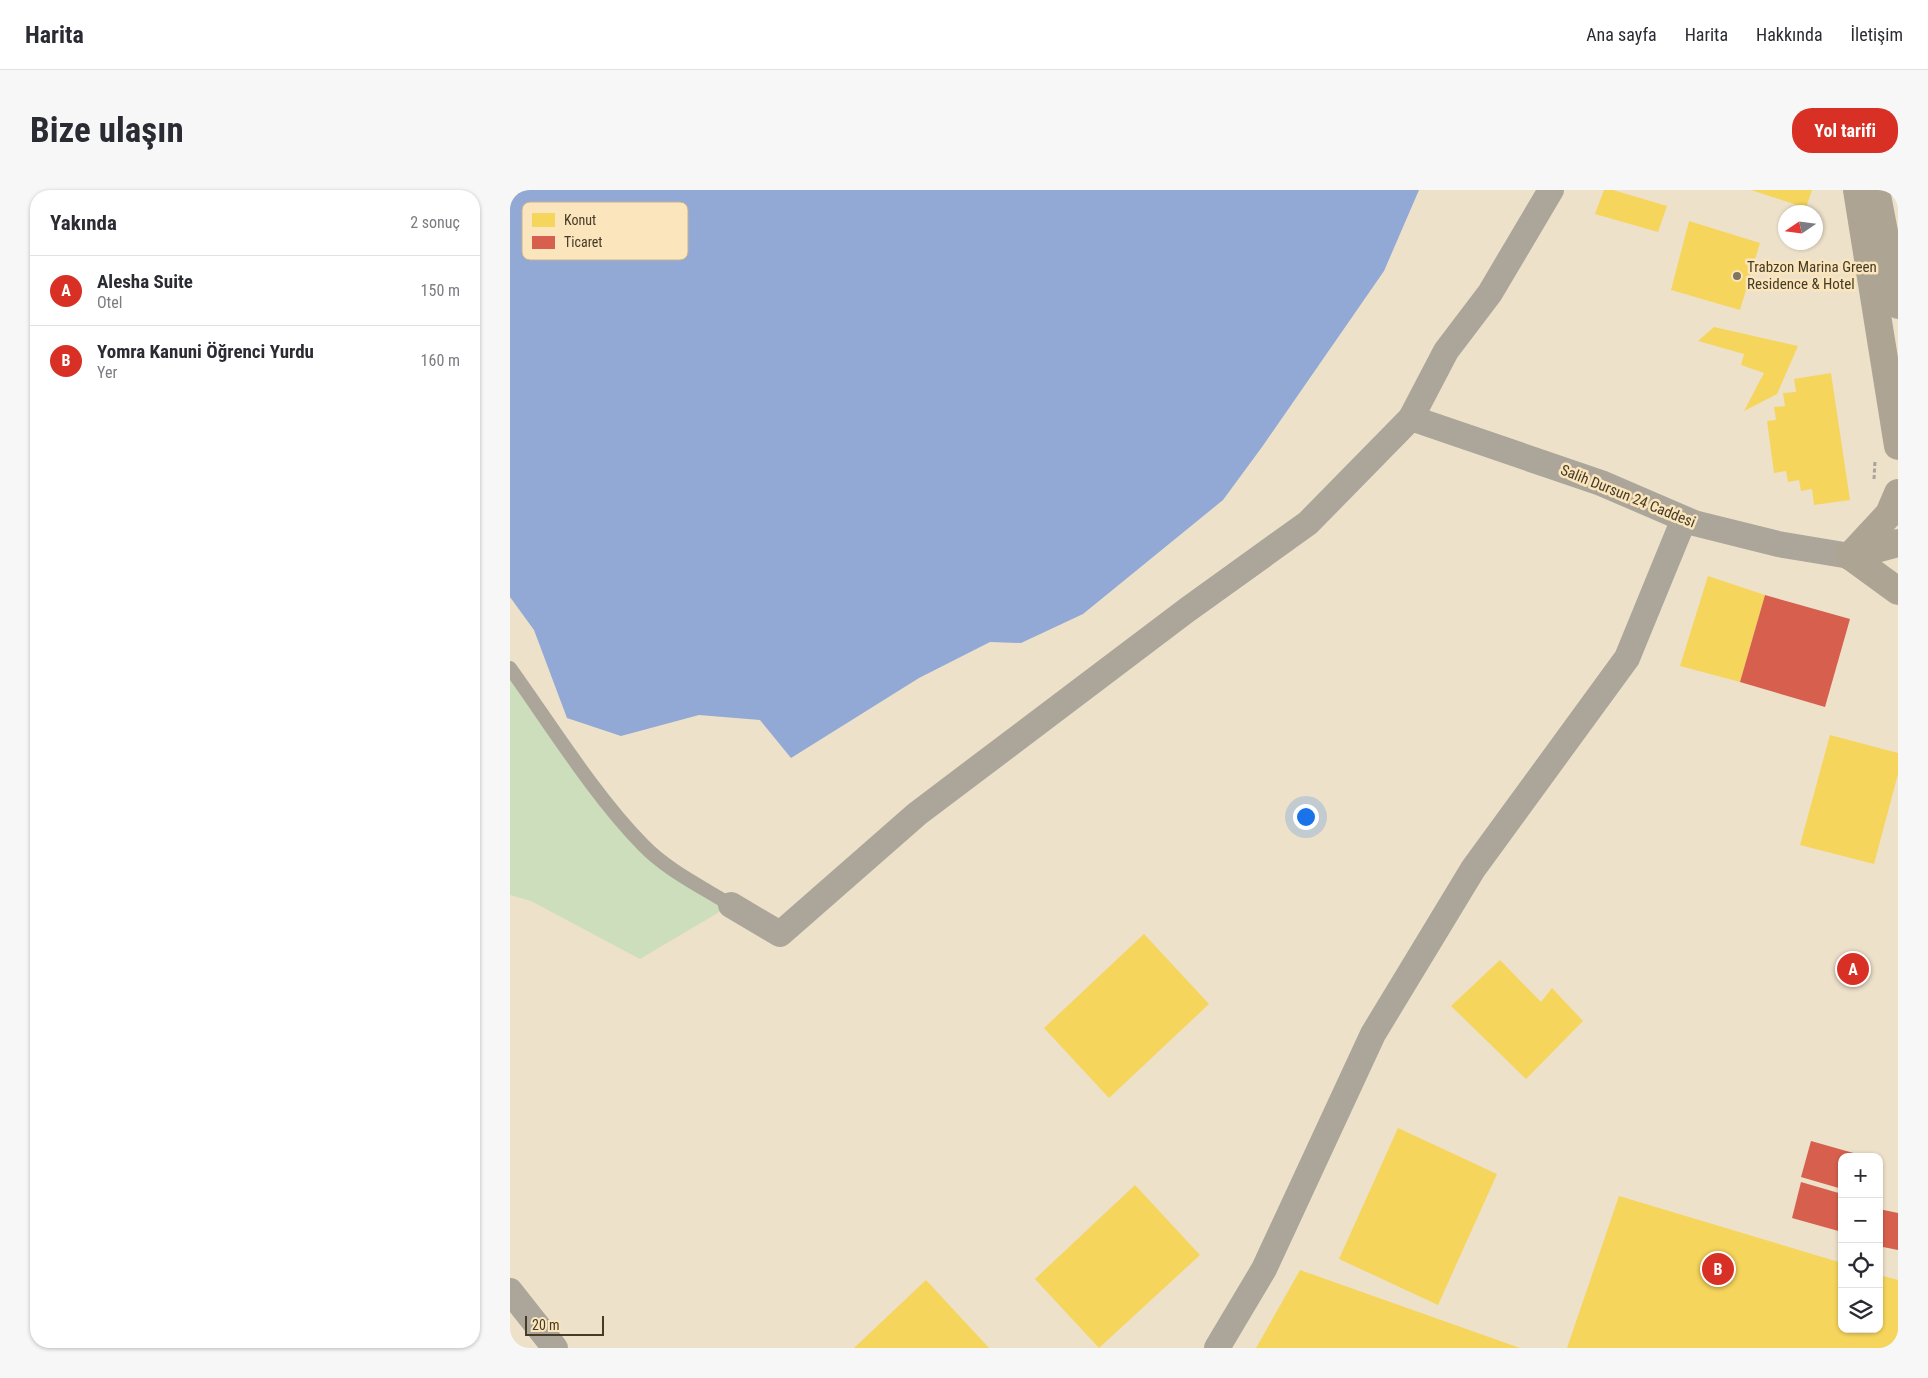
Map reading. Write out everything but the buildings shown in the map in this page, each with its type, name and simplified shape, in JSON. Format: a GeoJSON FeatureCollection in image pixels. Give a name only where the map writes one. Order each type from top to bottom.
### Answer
{"type":"FeatureCollection","features":[{"type":"Feature","properties":{"kind":"highway"},"geometry":{"type":"LineString","coordinates":[[1857,190],[1898,446]]}},
{"type":"Feature","properties":{"kind":"highway"},"geometry":{"type":"LineString","coordinates":[[1876,190],[1898,305]]}},
{"type":"Feature","properties":{"kind":"highway"},"geometry":{"type":"LineString","coordinates":[[1850,556],[1889,514],[1898,493]]}},
{"type":"Feature","properties":{"kind":"highway"},"geometry":{"type":"LineString","coordinates":[[1850,556],[1898,543]]}},
{"type":"Feature","properties":{"kind":"highway"},"geometry":{"type":"LineString","coordinates":[[1850,556],[1898,591]]}},
{"type":"Feature","properties":{"kind":"street"},"geometry":{"type":"LineString","coordinates":[[731,905],[780,934],[917,814],[1186,610],[1308,523],[1411,418],[1446,351],[1490,294],[1551,190]]}},
{"type":"Feature","properties":{"kind":"street","name":"Salih Dursun 24 Caddesi"},"geometry":{"type":"LineString","coordinates":[[1411,418],[1601,482],[1684,519],[1778,544],[1850,556]]}},
{"type":"Feature","properties":{"kind":"street"},"geometry":{"type":"LineString","coordinates":[[1217,1348],[1264,1269],[1373,1034],[1473,868],[1627,658],[1684,519]]}},
{"type":"Feature","properties":{"kind":"street"},"geometry":{"type":"LineString","coordinates":[[510,1292],[555,1348]]}},
{"type":"Feature","properties":{"kind":"lane"},"geometry":{"type":"LineString","coordinates":[[510,668],[611,810],[644,846],[679,873],[731,905]]}},
{"type":"Feature","properties":{"kind":"green space"},"geometry":{"type":"Polygon","coordinates":[[[510,668],[644,846],[731,905],[640,959],[531,901],[510,895],[510,668]]]}},
{"type":"Feature","properties":{"kind":"water"},"geometry":{"type":"Polygon","coordinates":[[[510,190],[1419,190],[1384,271],[1223,500],[1083,614],[1021,643],[990,642],[919,678],[791,758],[760,720],[699,715],[621,736],[567,718],[534,630],[510,597],[510,190]]]}},
{"type":"Feature","properties":{"kind":"place","name":"Trabzon Marina Green Residence & Hotel"},"geometry":{"type":"Point","coordinates":[1737,276]}},
{"type":"Feature","properties":{"kind":"place","name":"Alesha Suite"},"geometry":{"type":"Point","coordinates":[1853,969]}},
{"type":"Feature","properties":{"kind":"place","name":"Yomra Kanuni Öğrenci Yurdu"},"geometry":{"type":"Point","coordinates":[1718,1269]}}]}
